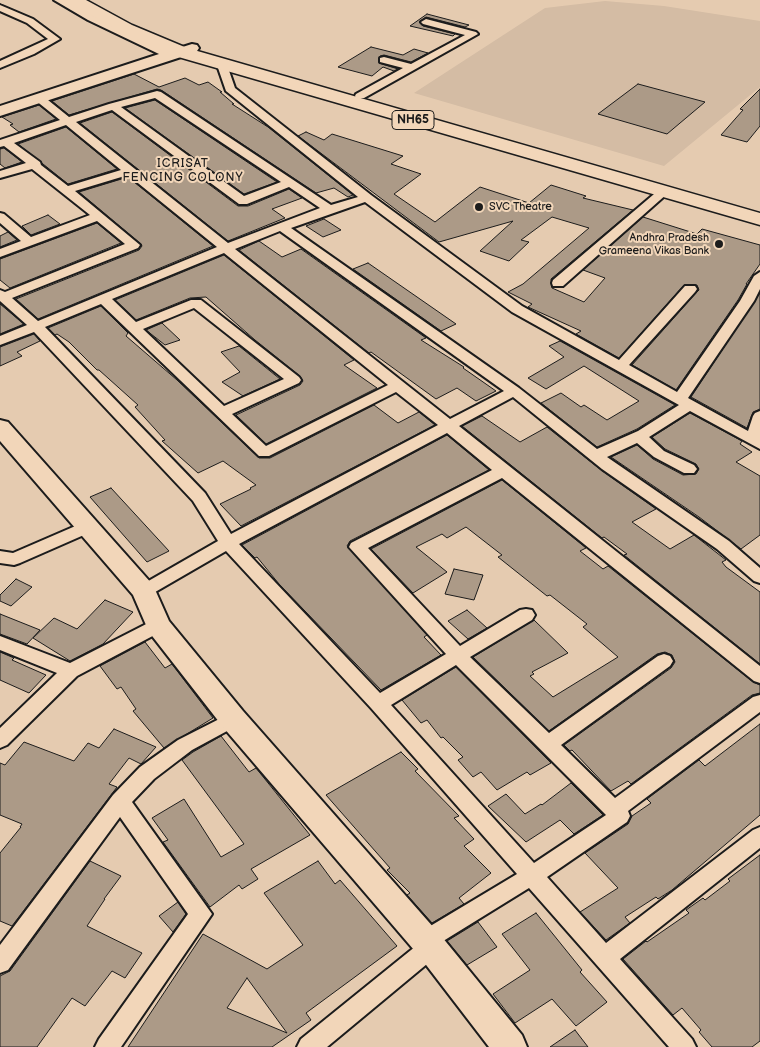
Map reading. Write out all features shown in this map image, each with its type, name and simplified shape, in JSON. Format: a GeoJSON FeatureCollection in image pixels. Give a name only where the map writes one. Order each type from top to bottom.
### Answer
{"type":"FeatureCollection","features":[{"type":"Feature","properties":{"kind":"highway","name":"NH65"},"geometry":{"type":"LineString","coordinates":[[74,0],[135,32],[182,52],[222,65],[760,209]]}},
{"type":"Feature","properties":{"kind":"highway","name":"NH65"},"geometry":{"type":"LineString","coordinates":[[91,0],[146,28],[182,52],[360,96],[664,192],[760,219]]}},
{"type":"Feature","properties":{"kind":"street"},"geometry":{"type":"LineString","coordinates":[[61,0],[108,25],[182,52]]}},
{"type":"Feature","properties":{"kind":"street"},"geometry":{"type":"LineString","coordinates":[[0,8],[30,21],[55,39],[0,65]]}},
{"type":"Feature","properties":{"kind":"street"},"geometry":{"type":"LineString","coordinates":[[360,96],[473,34],[426,22]]}},
{"type":"Feature","properties":{"kind":"street"},"geometry":{"type":"LineString","coordinates":[[0,53],[31,52]]}},
{"type":"Feature","properties":{"kind":"street"},"geometry":{"type":"LineString","coordinates":[[0,111],[182,52]]}},
{"type":"Feature","properties":{"kind":"street"},"geometry":{"type":"LineString","coordinates":[[384,60],[413,68]]}},
{"type":"Feature","properties":{"kind":"street"},"geometry":{"type":"LineString","coordinates":[[222,65],[230,89],[367,198],[517,309],[756,442],[760,416]]}},
{"type":"Feature","properties":{"kind":"street"},"geometry":{"type":"LineString","coordinates":[[3,143],[113,106],[157,94],[329,209]]}},
{"type":"Feature","properties":{"kind":"street"},"geometry":{"type":"LineString","coordinates":[[39,98],[760,676]]}},
{"type":"Feature","properties":{"kind":"street"},"geometry":{"type":"LineString","coordinates":[[113,106],[243,201],[290,183]]}},
{"type":"Feature","properties":{"kind":"street"},"geometry":{"type":"LineString","coordinates":[[3,143],[36,164],[134,245],[2,295],[36,326],[200,497],[228,543],[378,703],[684,1047]]}},
{"type":"Feature","properties":{"kind":"street"},"geometry":{"type":"LineString","coordinates":[[0,175],[36,164]]}},
{"type":"Feature","properties":{"kind":"street"},"geometry":{"type":"LineString","coordinates":[[67,190],[129,171]]}},
{"type":"Feature","properties":{"kind":"street"},"geometry":{"type":"LineString","coordinates":[[558,284],[664,192]]}},
{"type":"Feature","properties":{"kind":"street"},"geometry":{"type":"LineString","coordinates":[[0,341],[225,248],[329,209],[367,198]]}},
{"type":"Feature","properties":{"kind":"street"},"geometry":{"type":"LineString","coordinates":[[0,253],[99,216]]}},
{"type":"Feature","properties":{"kind":"street"},"geometry":{"type":"LineString","coordinates":[[0,217],[30,242]]}},
{"type":"Feature","properties":{"kind":"street"},"geometry":{"type":"LineString","coordinates":[[282,227],[514,391],[596,456],[723,545],[760,577]]}},
{"type":"Feature","properties":{"kind":"street"},"geometry":{"type":"LineString","coordinates":[[596,456],[638,436],[685,402],[760,276]]}},
{"type":"Feature","properties":{"kind":"street"},"geometry":{"type":"LineString","coordinates":[[621,366],[690,289]]}},
{"type":"Feature","properties":{"kind":"street"},"geometry":{"type":"LineString","coordinates":[[103,298],[264,453],[397,386]]}},
{"type":"Feature","properties":{"kind":"street"},"geometry":{"type":"LineString","coordinates":[[134,328],[196,303],[294,380],[222,413]]}},
{"type":"Feature","properties":{"kind":"street"},"geometry":{"type":"LineString","coordinates":[[144,591],[228,543],[514,391]]}},
{"type":"Feature","properties":{"kind":"street"},"geometry":{"type":"LineString","coordinates":[[0,427],[144,591],[158,625],[233,719],[428,944],[510,1047]]}},
{"type":"Feature","properties":{"kind":"street"},"geometry":{"type":"LineString","coordinates":[[638,436],[659,454],[689,468]]}},
{"type":"Feature","properties":{"kind":"street"},"geometry":{"type":"LineString","coordinates":[[309,1047],[428,944],[533,876],[620,816],[458,657],[357,547],[502,471]]}},
{"type":"Feature","properties":{"kind":"street"},"geometry":{"type":"LineString","coordinates":[[0,558],[14,560],[87,527]]}},
{"type":"Feature","properties":{"kind":"street"},"geometry":{"type":"LineString","coordinates":[[378,703],[526,615]]}},
{"type":"Feature","properties":{"kind":"street"},"geometry":{"type":"LineString","coordinates":[[0,740],[71,671],[158,625]]}},
{"type":"Feature","properties":{"kind":"street"},"geometry":{"type":"LineString","coordinates":[[0,643],[71,671]]}},
{"type":"Feature","properties":{"kind":"street"},"geometry":{"type":"LineString","coordinates":[[548,744],[664,660]]}},
{"type":"Feature","properties":{"kind":"street"},"geometry":{"type":"LineString","coordinates":[[615,809],[760,702]]}},
{"type":"Feature","properties":{"kind":"street"},"geometry":{"type":"LineString","coordinates":[[3,955],[120,801],[147,773],[185,745],[233,719]]}},
{"type":"Feature","properties":{"kind":"street"},"geometry":{"type":"LineString","coordinates":[[107,1047],[201,914],[120,801]]}},
{"type":"Feature","properties":{"kind":"street"},"geometry":{"type":"LineString","coordinates":[[604,958],[760,836]]}},
{"type":"Feature","properties":{"kind":"shaded area"},"geometry":{"type":"Polygon","coordinates":[[[605,1],[664,6],[760,21],[760,87],[664,166],[414,93],[545,8],[605,1]]]}},
{"type":"Feature","properties":{"kind":"building"},"geometry":{"type":"Polygon","coordinates":[[[427,14],[469,25],[465,27],[426,17],[419,22],[423,26],[455,34],[453,36],[410,26],[427,14]]]}},
{"type":"Feature","properties":{"kind":"building"},"geometry":{"type":"Polygon","coordinates":[[[371,47],[403,55],[414,49],[428,53],[411,62],[384,55],[380,56],[379,63],[398,69],[394,71],[383,67],[372,76],[338,67],[371,47]]]}},
{"type":"Feature","properties":{"kind":"building"},"geometry":{"type":"Polygon","coordinates":[[[134,74],[159,87],[185,78],[199,85],[208,82],[222,92],[220,92],[234,104],[232,104],[268,127],[353,195],[348,197],[334,188],[316,193],[161,90],[157,89],[69,115],[52,101],[134,74]]]}},
{"type":"Feature","properties":{"kind":"building"},"geometry":{"type":"Polygon","coordinates":[[[638,84],[705,102],[667,134],[598,114],[638,84]]]}},
{"type":"Feature","properties":{"kind":"building"},"geometry":{"type":"Polygon","coordinates":[[[760,89],[760,126],[747,142],[721,135],[743,110],[740,109],[760,89]]]}},
{"type":"Feature","properties":{"kind":"building"},"geometry":{"type":"Polygon","coordinates":[[[155,100],[277,182],[244,194],[125,108],[155,100]]]}},
{"type":"Feature","properties":{"kind":"building"},"geometry":{"type":"Polygon","coordinates":[[[39,105],[56,119],[19,132],[10,125],[13,124],[2,117],[39,105]]]}},
{"type":"Feature","properties":{"kind":"building"},"geometry":{"type":"Polygon","coordinates":[[[112,112],[238,206],[248,206],[289,189],[302,198],[272,209],[285,218],[228,241],[80,123],[112,112]]]}},
{"type":"Feature","properties":{"kind":"building"},"geometry":{"type":"Polygon","coordinates":[[[66,127],[117,169],[68,184],[18,144],[66,127]]]}},
{"type":"Feature","properties":{"kind":"building"},"geometry":{"type":"Polygon","coordinates":[[[306,132],[324,140],[332,134],[403,156],[391,164],[421,174],[394,194],[435,222],[480,187],[529,203],[551,185],[586,196],[583,198],[633,210],[551,279],[552,288],[584,302],[605,278],[583,270],[643,217],[697,234],[702,229],[760,245],[760,264],[746,284],[738,300],[676,390],[632,365],[699,290],[697,285],[684,285],[619,358],[576,334],[581,331],[528,307],[532,304],[508,292],[523,284],[589,228],[552,217],[521,240],[529,242],[509,261],[480,251],[513,221],[439,242],[298,136],[306,132]]]}},
{"type":"Feature","properties":{"kind":"building"},"geometry":{"type":"Polygon","coordinates":[[[4,148],[22,162],[5,168],[0,164],[0,149],[4,148]]]}},
{"type":"Feature","properties":{"kind":"building"},"geometry":{"type":"Polygon","coordinates":[[[128,177],[213,246],[38,319],[16,299],[139,250],[142,246],[79,192],[128,177]]]}},
{"type":"Feature","properties":{"kind":"building"},"geometry":{"type":"Polygon","coordinates":[[[48,215],[60,224],[31,235],[22,226],[48,215]]]}},
{"type":"Feature","properties":{"kind":"building"},"geometry":{"type":"Polygon","coordinates":[[[324,219],[341,230],[323,237],[306,226],[324,219]]]}},
{"type":"Feature","properties":{"kind":"building"},"geometry":{"type":"Polygon","coordinates":[[[97,223],[121,243],[10,288],[0,280],[0,259],[97,223]]]}},
{"type":"Feature","properties":{"kind":"building"},"geometry":{"type":"Polygon","coordinates":[[[8,232],[17,240],[0,247],[0,236],[8,232]]]}},
{"type":"Feature","properties":{"kind":"building"},"geometry":{"type":"Polygon","coordinates":[[[259,241],[282,257],[301,249],[426,338],[421,340],[464,367],[496,391],[476,401],[457,388],[436,399],[371,352],[369,353],[239,250],[259,241]]]}},
{"type":"Feature","properties":{"kind":"building"},"geometry":{"type":"Polygon","coordinates":[[[224,255],[354,360],[344,365],[377,388],[266,444],[236,415],[300,385],[303,381],[300,376],[206,297],[190,298],[136,320],[115,300],[224,255]]]}},
{"type":"Feature","properties":{"kind":"building"},"geometry":{"type":"Polygon","coordinates":[[[368,263],[456,324],[441,331],[353,269],[368,263]]]}},
{"type":"Feature","properties":{"kind":"building"},"geometry":{"type":"Polygon","coordinates":[[[760,293],[760,409],[753,412],[747,428],[691,397],[760,293]]]}},
{"type":"Feature","properties":{"kind":"building"},"geometry":{"type":"Polygon","coordinates":[[[0,304],[24,324],[0,334],[0,304]]]}},
{"type":"Feature","properties":{"kind":"building"},"geometry":{"type":"Polygon","coordinates":[[[101,306],[128,333],[126,336],[177,380],[259,458],[270,458],[374,405],[398,423],[419,412],[435,425],[241,526],[220,504],[256,485],[223,461],[198,473],[162,441],[165,440],[135,407],[138,405],[97,370],[69,342],[57,334],[55,335],[48,328],[101,306]]]}},
{"type":"Feature","properties":{"kind":"building"},"geometry":{"type":"Polygon","coordinates":[[[162,323],[180,340],[165,345],[146,330],[162,323]]]}},
{"type":"Feature","properties":{"kind":"building"},"geometry":{"type":"Polygon","coordinates":[[[34,334],[40,341],[17,352],[22,356],[0,366],[0,347],[34,334]]]}},
{"type":"Feature","properties":{"kind":"building"},"geometry":{"type":"Polygon","coordinates":[[[560,341],[675,405],[637,429],[597,447],[541,403],[561,393],[581,407],[584,405],[607,420],[639,401],[584,366],[546,389],[528,378],[564,357],[549,346],[560,341]]]}},
{"type":"Feature","properties":{"kind":"building"},"geometry":{"type":"Polygon","coordinates":[[[239,346],[280,379],[243,396],[222,382],[240,372],[221,352],[239,346]]]}},
{"type":"Feature","properties":{"kind":"building"},"geometry":{"type":"Polygon","coordinates":[[[690,413],[742,441],[740,444],[752,452],[736,462],[760,476],[760,535],[741,549],[699,517],[611,457],[637,445],[653,459],[683,475],[696,474],[699,469],[696,464],[665,449],[652,437],[690,413]]]}},
{"type":"Feature","properties":{"kind":"building"},"geometry":{"type":"Polygon","coordinates":[[[482,416],[520,442],[547,427],[601,470],[656,509],[632,522],[670,549],[694,535],[726,560],[722,562],[726,567],[760,592],[760,664],[624,555],[627,554],[604,537],[602,538],[462,426],[482,416]]]}},
{"type":"Feature","properties":{"kind":"building"},"geometry":{"type":"Polygon","coordinates":[[[447,435],[489,470],[350,541],[347,546],[427,635],[424,637],[441,655],[381,690],[279,584],[257,557],[255,558],[242,545],[447,435]]]}},
{"type":"Feature","properties":{"kind":"building"},"geometry":{"type":"Polygon","coordinates":[[[502,480],[586,548],[580,551],[603,569],[608,566],[753,682],[760,685],[760,693],[752,695],[631,784],[628,781],[611,791],[572,750],[570,751],[564,745],[671,668],[675,662],[672,655],[665,652],[657,654],[549,731],[473,657],[534,620],[568,653],[532,672],[534,674],[530,676],[553,697],[618,657],[583,627],[587,624],[550,595],[547,596],[498,557],[502,555],[466,527],[447,538],[442,534],[416,547],[447,572],[413,593],[371,549],[502,480]]]}},
{"type":"Feature","properties":{"kind":"building"},"geometry":{"type":"Polygon","coordinates":[[[111,488],[169,551],[147,562],[90,497],[111,488]]]}},
{"type":"Feature","properties":{"kind":"building"},"geometry":{"type":"Polygon","coordinates":[[[454,569],[483,575],[474,600],[445,594],[454,569]]]}},
{"type":"Feature","properties":{"kind":"building"},"geometry":{"type":"Polygon","coordinates":[[[16,579],[32,587],[11,606],[0,601],[0,595],[16,579]]]}},
{"type":"Feature","properties":{"kind":"building"},"geometry":{"type":"Polygon","coordinates":[[[105,600],[133,612],[103,644],[70,661],[33,638],[54,618],[77,629],[105,600]]]}},
{"type":"Feature","properties":{"kind":"building"},"geometry":{"type":"Polygon","coordinates":[[[467,610],[487,628],[468,639],[448,621],[467,610]]]}},
{"type":"Feature","properties":{"kind":"building"},"geometry":{"type":"Polygon","coordinates":[[[0,614],[40,630],[27,644],[0,634],[0,614]]]}},
{"type":"Feature","properties":{"kind":"building"},"geometry":{"type":"Polygon","coordinates":[[[145,642],[165,668],[172,664],[213,718],[164,748],[133,711],[136,709],[121,687],[117,689],[100,666],[145,642]]]}},
{"type":"Feature","properties":{"kind":"building"},"geometry":{"type":"Polygon","coordinates":[[[0,652],[14,658],[12,660],[46,675],[29,693],[0,680],[0,652]]]}},
{"type":"Feature","properties":{"kind":"building"},"geometry":{"type":"Polygon","coordinates":[[[456,667],[551,763],[530,775],[527,772],[497,790],[481,772],[473,777],[458,760],[463,757],[443,737],[441,738],[427,720],[421,723],[402,700],[456,667]]]}},
{"type":"Feature","properties":{"kind":"building"},"geometry":{"type":"Polygon","coordinates":[[[760,724],[760,815],[672,890],[658,899],[656,897],[625,917],[630,923],[606,940],[580,912],[618,888],[585,853],[628,824],[632,816],[651,803],[647,799],[699,760],[705,766],[760,724]]]}},
{"type":"Feature","properties":{"kind":"building"},"geometry":{"type":"Polygon","coordinates":[[[114,729],[156,747],[141,764],[129,758],[109,784],[117,787],[12,926],[0,921],[0,853],[22,824],[0,815],[0,763],[5,765],[24,742],[74,761],[88,743],[99,748],[114,729]]]}},
{"type":"Feature","properties":{"kind":"building"},"geometry":{"type":"Polygon","coordinates":[[[221,736],[249,772],[256,768],[310,835],[251,869],[258,879],[242,889],[239,885],[210,907],[163,842],[168,840],[152,818],[184,799],[221,857],[244,844],[182,760],[221,736]]]}},
{"type":"Feature","properties":{"kind":"building"},"geometry":{"type":"Polygon","coordinates":[[[401,752],[418,769],[415,771],[459,816],[454,818],[474,839],[464,846],[491,873],[459,898],[464,904],[432,923],[407,895],[410,893],[387,870],[390,868],[326,795],[401,752]]]}},
{"type":"Feature","properties":{"kind":"building"},"geometry":{"type":"Polygon","coordinates":[[[571,783],[603,815],[574,834],[560,820],[526,842],[488,806],[506,794],[525,814],[542,805],[571,783]]]}},
{"type":"Feature","properties":{"kind":"building"},"geometry":{"type":"Polygon","coordinates":[[[760,855],[760,1041],[752,1047],[712,1047],[699,1032],[701,1030],[682,1008],[673,1015],[623,959],[646,941],[689,913],[686,910],[703,898],[705,900],[730,881],[728,879],[760,855]]]}},
{"type":"Feature","properties":{"kind":"building"},"geometry":{"type":"Polygon","coordinates":[[[90,861],[121,876],[87,926],[142,953],[125,978],[112,971],[85,1006],[72,998],[37,1047],[0,1047],[0,976],[10,971],[90,861]]]}},
{"type":"Feature","properties":{"kind":"building"},"geometry":{"type":"Polygon","coordinates":[[[318,861],[335,884],[340,880],[397,946],[306,1013],[311,1020],[272,1047],[128,1047],[203,934],[267,969],[303,945],[264,893],[318,861]],[[247,978],[227,1008],[287,1033],[247,978]]]}},
{"type":"Feature","properties":{"kind":"building"},"geometry":{"type":"Polygon","coordinates":[[[178,902],[186,914],[173,932],[159,916],[178,902]]]}},
{"type":"Feature","properties":{"kind":"building"},"geometry":{"type":"Polygon","coordinates":[[[536,913],[582,970],[580,972],[607,1002],[576,1026],[552,999],[515,1023],[493,994],[530,970],[502,934],[536,913]]]}},
{"type":"Feature","properties":{"kind":"building"},"geometry":{"type":"Polygon","coordinates":[[[478,922],[497,947],[467,965],[447,941],[478,922]]]}},
{"type":"Feature","properties":{"kind":"building"},"geometry":{"type":"Polygon","coordinates":[[[575,1030],[588,1047],[550,1047],[575,1030]]]}},
{"type":"Feature","properties":{"kind":"place","name":"SVC Theatre"},"geometry":{"type":"Point","coordinates":[479,207]}},
{"type":"Feature","properties":{"kind":"place","name":"Andhra Pradesh Grameena Vikas Bank"},"geometry":{"type":"Point","coordinates":[719,244]}},
{"type":"Feature","properties":{"kind":"district","name":"ICRISAT FENCING COLONY"},"geometry":{"type":"Point","coordinates":[183,171]}}]}
